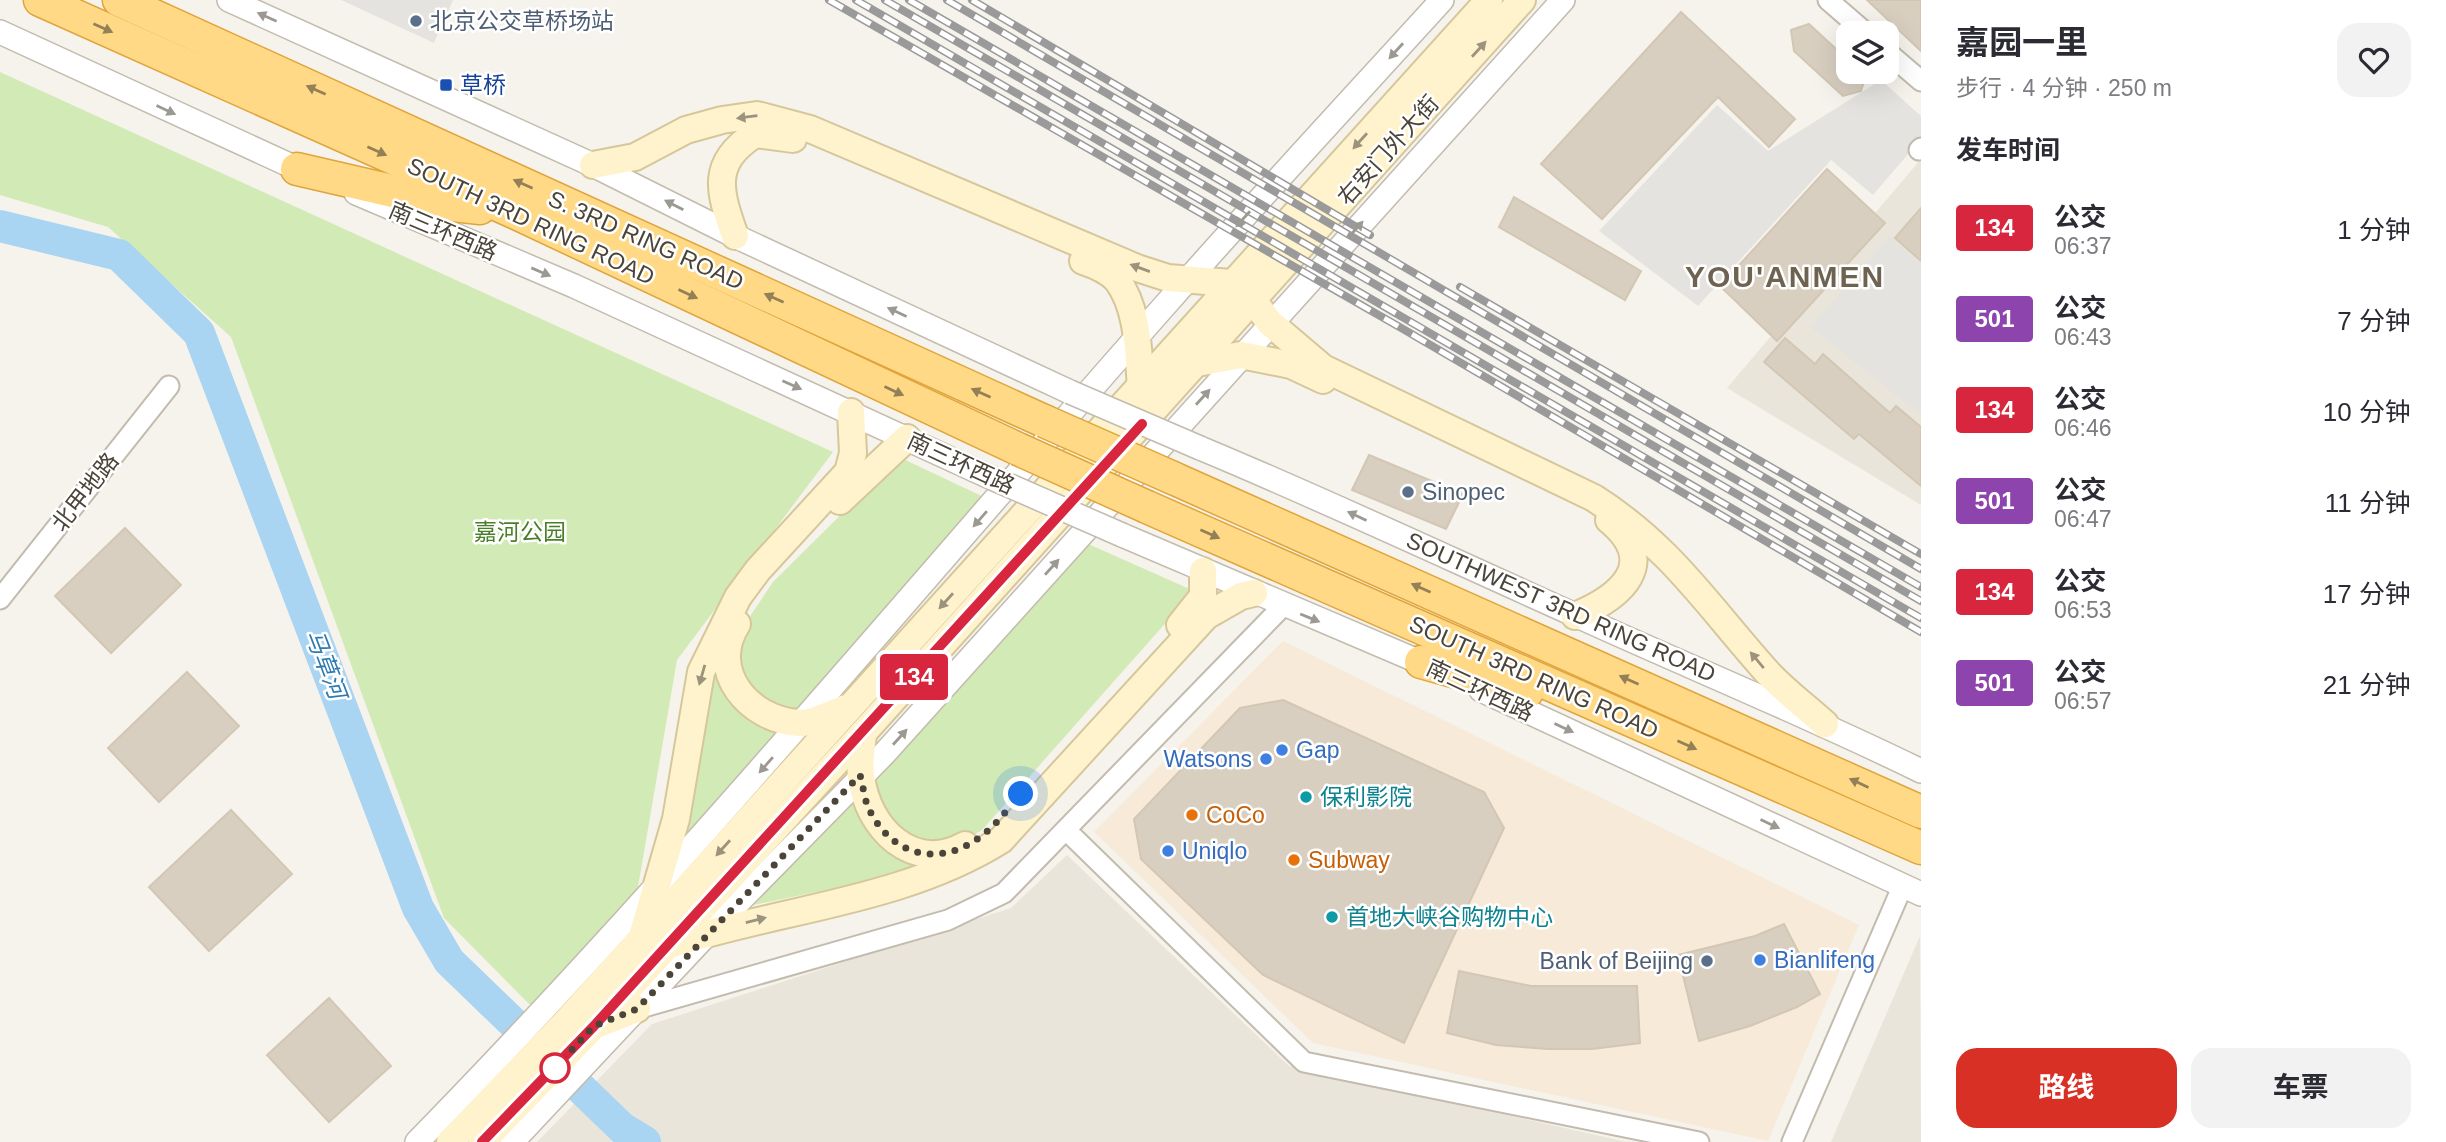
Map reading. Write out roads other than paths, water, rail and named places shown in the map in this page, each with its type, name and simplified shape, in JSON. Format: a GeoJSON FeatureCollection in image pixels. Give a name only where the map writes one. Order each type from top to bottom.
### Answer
{"type":"FeatureCollection","features":[{"type":"Feature","properties":{"kind":"highway","name":"SOUTH 3RD RING ROAD"},"geometry":{"type":"LineString","coordinates":[[40,0],[516,213],[1018,449],[1921,848]]}},
{"type":"Feature","properties":{"kind":"highway","name":"S. 3RD RING ROAD"},"geometry":{"type":"LineString","coordinates":[[119,0],[1173,478]]}},
{"type":"Feature","properties":{"kind":"highway"},"geometry":{"type":"LineString","coordinates":[[298,169],[453,205],[516,213]]}},
{"type":"Feature","properties":{"kind":"highway","name":"SOUTH 3RD RING ROAD"},"geometry":{"type":"LineString","coordinates":[[1173,478],[1921,812]]}},
{"type":"Feature","properties":{"kind":"highway"},"geometry":{"type":"LineString","coordinates":[[1421,662],[1635,722]]}},
{"type":"Feature","properties":{"kind":"highway"},"geometry":{"type":"LineString","coordinates":[[1813,801],[1915,881]]}},
{"type":"Feature","properties":{"kind":"main road","name":"右安门外大街"},"geometry":{"type":"LineString","coordinates":[[579,1028],[641,940],[1489,0]]}},
{"type":"Feature","properties":{"kind":"main road","name":"右安门外大街"},"geometry":{"type":"LineString","coordinates":[[579,1028],[667,946],[863,733],[1522,0]]}},
{"type":"Feature","properties":{"kind":"main road"},"geometry":{"type":"LineString","coordinates":[[593,164],[635,157],[686,130],[757,115],[810,129],[1137,268],[1168,278],[1231,283]]}},
{"type":"Feature","properties":{"kind":"main road"},"geometry":{"type":"LineString","coordinates":[[735,236],[725,207],[721,177],[727,158],[755,134],[786,136],[1104,269],[1116,280],[1129,305],[1137,337],[1141,387]]}},
{"type":"Feature","properties":{"kind":"main road"},"geometry":{"type":"LineString","coordinates":[[1253,300],[1270,323],[1323,368],[1594,498],[1632,522],[1668,555],[1770,675],[1825,724]]}},
{"type":"Feature","properties":{"kind":"main road"},"geometry":{"type":"LineString","coordinates":[[1197,363],[1241,355],[1291,365],[1584,502],[1612,522],[1629,541],[1633,557],[1627,584],[1614,597],[1575,616]]}},
{"type":"Feature","properties":{"kind":"main road"},"geometry":{"type":"LineString","coordinates":[[641,940],[676,819],[701,672],[738,597],[758,570],[848,472],[853,453],[851,412]]}},
{"type":"Feature","properties":{"kind":"main road"},"geometry":{"type":"LineString","coordinates":[[850,706],[802,724],[770,718],[742,696],[732,678],[729,638],[763,584],[815,525],[907,438]]}},
{"type":"Feature","properties":{"kind":"main road"},"geometry":{"type":"LineString","coordinates":[[863,733],[860,775],[867,806],[882,830],[918,854],[937,856],[984,835],[1190,614],[1203,596],[1203,570]]}},
{"type":"Feature","properties":{"kind":"main road"},"geometry":{"type":"LineString","coordinates":[[667,946],[709,932],[916,881],[978,854],[1001,840],[1206,616],[1241,596],[1254,593]]}},
{"type":"Feature","properties":{"kind":"main road"},"geometry":{"type":"LineString","coordinates":[[450,1142],[514,1093],[579,1028],[637,1009]]}},
{"type":"Feature","properties":{"kind":"main road"},"geometry":{"type":"LineString","coordinates":[[482,1142],[514,1093]]}},
{"type":"Feature","properties":{"kind":"street"},"geometry":{"type":"LineString","coordinates":[[229,0],[593,164],[735,236]]}},
{"type":"Feature","properties":{"kind":"street"},"geometry":{"type":"LineString","coordinates":[[417,1142],[514,1093],[579,1028],[654,892],[1137,337],[1441,0]]}},
{"type":"Feature","properties":{"kind":"street"},"geometry":{"type":"LineString","coordinates":[[637,1009],[860,775],[883,755],[1563,0]]}},
{"type":"Feature","properties":{"kind":"street"},"geometry":{"type":"LineString","coordinates":[[1828,0],[1852,21]]}},
{"type":"Feature","properties":{"kind":"street","name":"南三环西路"},"geometry":{"type":"LineString","coordinates":[[0,32],[298,169],[574,286],[1122,536],[1421,662],[1915,881]]}},
{"type":"Feature","properties":{"kind":"street"},"geometry":{"type":"LineString","coordinates":[[1899,62],[1921,81]]}},
{"type":"Feature","properties":{"kind":"street","name":"SOUTHWEST 3RD RING ROAD"},"geometry":{"type":"LineString","coordinates":[[735,236],[1070,392],[1320,498],[1575,616],[1825,724],[1921,771]]}},
{"type":"Feature","properties":{"kind":"street","name":"北甲地路"},"geometry":{"type":"LineString","coordinates":[[0,599],[169,386]]}},
{"type":"Feature","properties":{"kind":"street"},"geometry":{"type":"LineString","coordinates":[[637,1009],[948,920],[1004,893],[1283,606]]}},
{"type":"Feature","properties":{"kind":"street"},"geometry":{"type":"LineString","coordinates":[[1066,830],[1304,1062],[1699,1142]]}},
{"type":"Feature","properties":{"kind":"street"},"geometry":{"type":"LineString","coordinates":[[1793,1142],[1915,881]]}},
{"type":"Feature","properties":{"kind":"street"},"geometry":{"type":"LineString","coordinates":[[512,1142],[514,1093]]}},
{"type":"Feature","properties":{"kind":"waterway","name":"马草河"},"geometry":{"type":"LineString","coordinates":[[0,226],[119,255],[199,333],[418,908],[449,961],[622,1128],[645,1142]]}},
{"type":"Feature","properties":{"kind":"railway"},"geometry":{"type":"LineString","coordinates":[[829,0],[1403,329],[1921,632]]}},
{"type":"Feature","properties":{"kind":"railway"},"geometry":{"type":"LineString","coordinates":[[856,0],[1921,618]]}},
{"type":"Feature","properties":{"kind":"railway"},"geometry":{"type":"LineString","coordinates":[[885,0],[1921,601]]}},
{"type":"Feature","properties":{"kind":"railway"},"geometry":{"type":"LineString","coordinates":[[909,0],[1921,587]]}},
{"type":"Feature","properties":{"kind":"railway"},"geometry":{"type":"LineString","coordinates":[[947,0],[1921,569]]}},
{"type":"Feature","properties":{"kind":"railway"},"geometry":{"type":"LineString","coordinates":[[972,0],[1370,235]]}},
{"type":"Feature","properties":{"kind":"railway"},"geometry":{"type":"LineString","coordinates":[[1460,287],[1921,554]]}},
{"type":"Feature","properties":{"kind":"place","name":"北京公交草桥场站"},"geometry":{"type":"Point","coordinates":[416,21]}},
{"type":"Feature","properties":{"kind":"place","name":"草桥"},"geometry":{"type":"Point","coordinates":[446,85]}},
{"type":"Feature","properties":{"kind":"place","name":"Sinopec"},"geometry":{"type":"Point","coordinates":[1408,492]}},
{"type":"Feature","properties":{"kind":"place","name":"Gap"},"geometry":{"type":"Point","coordinates":[1282,750]}},
{"type":"Feature","properties":{"kind":"place","name":"Watsons"},"geometry":{"type":"Point","coordinates":[1266,759]}},
{"type":"Feature","properties":{"kind":"place","name":"保利影院"},"geometry":{"type":"Point","coordinates":[1306,797]}},
{"type":"Feature","properties":{"kind":"place","name":"CoCo"},"geometry":{"type":"Point","coordinates":[1192,815]}},
{"type":"Feature","properties":{"kind":"place","name":"Uniqlo"},"geometry":{"type":"Point","coordinates":[1168,851]}},
{"type":"Feature","properties":{"kind":"place","name":"Subway"},"geometry":{"type":"Point","coordinates":[1294,860]}},
{"type":"Feature","properties":{"kind":"place","name":"首地大峡谷购物中心"},"geometry":{"type":"Point","coordinates":[1332,917]}},
{"type":"Feature","properties":{"kind":"place","name":"Bianlifeng"},"geometry":{"type":"Point","coordinates":[1760,960]}},
{"type":"Feature","properties":{"kind":"place","name":"Bank of Beijing"},"geometry":{"type":"Point","coordinates":[1707,961]}},
{"type":"Feature","properties":{"kind":"district","name":"YOU'ANMEN"},"geometry":{"type":"Point","coordinates":[1785,276]}},
{"type":"Feature","properties":{"kind":"park label","name":"嘉河公园"},"geometry":{"type":"Point","coordinates":[520,532]}}]}
